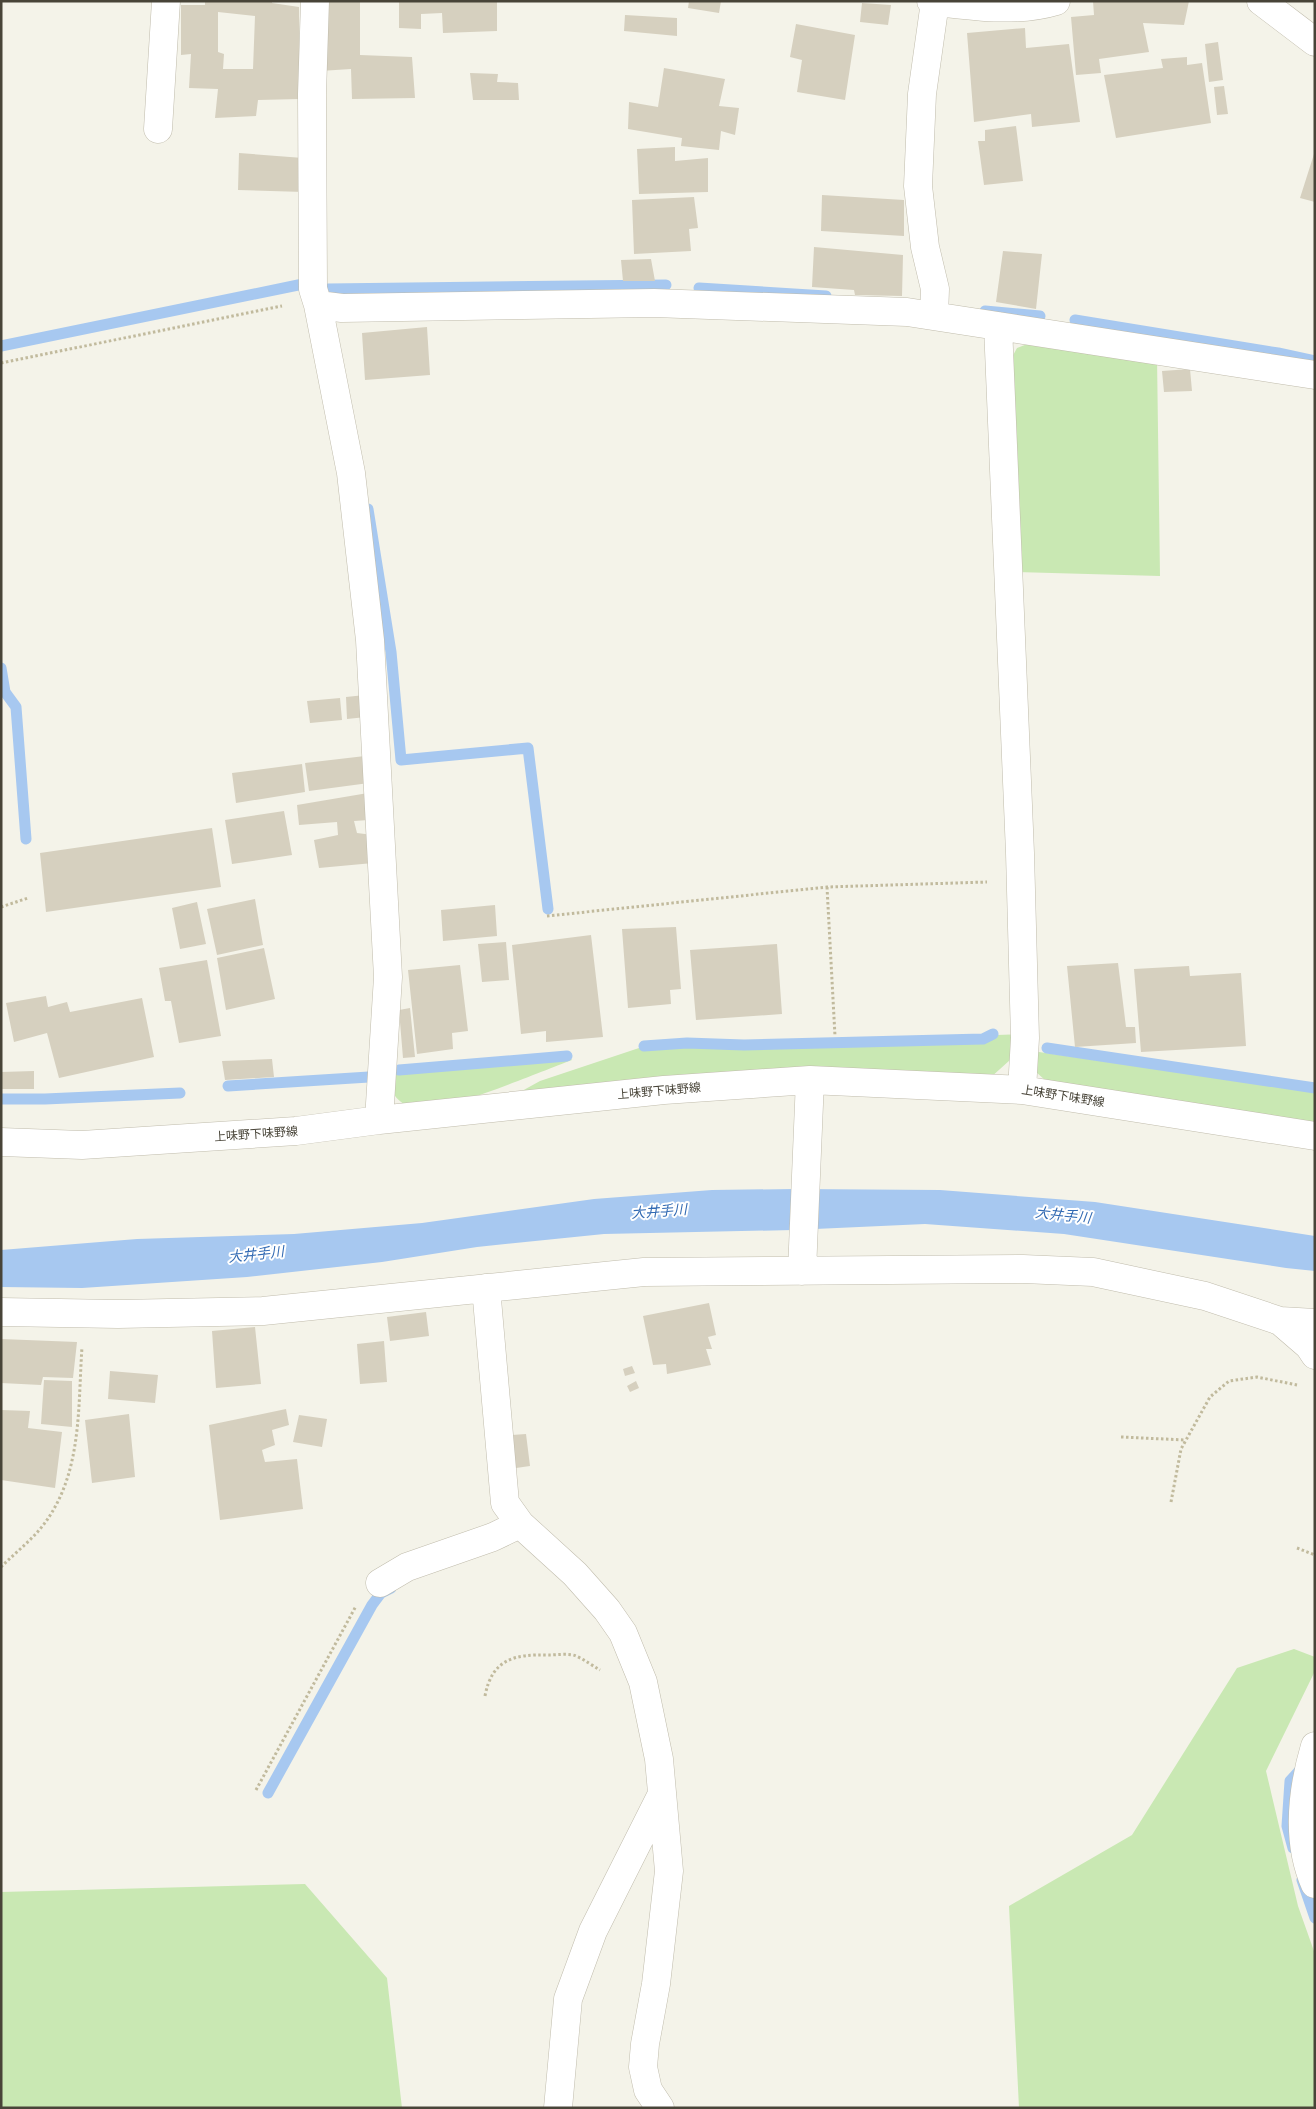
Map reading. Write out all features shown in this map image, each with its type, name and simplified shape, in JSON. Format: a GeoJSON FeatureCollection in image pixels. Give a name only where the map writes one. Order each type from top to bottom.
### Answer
{"type":"FeatureCollection","features":[{"type":"Feature","properties":{"kind":"street"},"geometry":{"type":"LineString","coordinates":[[158,129],[166,1]]}},
{"type":"Feature","properties":{"kind":"street"},"geometry":{"type":"LineString","coordinates":[[315,1],[312,94],[313,289],[318,305],[351,473],[370,640],[388,977],[379,1120]]}},
{"type":"Feature","properties":{"kind":"street"},"geometry":{"type":"LineString","coordinates":[[934,316],[935,288],[925,246],[918,186],[922,94],[933,1],[1021,8],[1056,1]]}},
{"type":"Feature","properties":{"kind":"street"},"geometry":{"type":"LineString","coordinates":[[1261,1],[1315,42]]}},
{"type":"Feature","properties":{"kind":"street"},"geometry":{"type":"LineString","coordinates":[[318,305],[342,308],[654,303],[907,312],[1315,375]]}},
{"type":"Feature","properties":{"kind":"street"},"geometry":{"type":"LineString","coordinates":[[998,326],[1020,857],[1025,1038],[1022,1090]]}},
{"type":"Feature","properties":{"kind":"street"},"geometry":{"type":"LineString","coordinates":[[803,1263],[810,1088]]}},
{"type":"Feature","properties":{"kind":"street","name":"上味野下味野線"},"geometry":{"type":"LineString","coordinates":[[1,1142],[82,1145],[296,1131],[379,1120],[664,1090],[810,1088],[1022,1090],[1315,1136]]}},
{"type":"Feature","properties":{"kind":"street"},"geometry":{"type":"LineString","coordinates":[[1,1312],[85,1314],[263,1311],[644,1272],[803,1263],[940,1269],[1093,1272],[1205,1296],[1280,1321],[1315,1322]]}},
{"type":"Feature","properties":{"kind":"street"},"geometry":{"type":"LineString","coordinates":[[486,1288],[505,1503],[520,1524],[575,1574],[607,1610],[623,1632],[647,1696],[659,1759],[669,1870],[656,1984],[645,2044],[643,2067],[648,2090],[660,2108]]}},
{"type":"Feature","properties":{"kind":"street"},"geometry":{"type":"LineString","coordinates":[[1280,1321],[1309,1346],[1315,1355]]}},
{"type":"Feature","properties":{"kind":"street"},"geometry":{"type":"LineString","coordinates":[[380,1583],[408,1567],[493,1537],[520,1524]]}},
{"type":"Feature","properties":{"kind":"street"},"geometry":{"type":"LineString","coordinates":[[1315,1746],[1306,1779],[1303,1829],[1307,1867],[1315,1884]]}},
{"type":"Feature","properties":{"kind":"street"},"geometry":{"type":"LineString","coordinates":[[558,2108],[568,1999],[593,1931],[662,1794]]}},
{"type":"Feature","properties":{"kind":"path"},"geometry":{"type":"LineString","coordinates":[[1,363],[276,306],[318,305]]}},
{"type":"Feature","properties":{"kind":"path"},"geometry":{"type":"LineString","coordinates":[[547,916],[827,887],[992,882],[1003,879],[1010,867],[1020,857]]}},
{"type":"Feature","properties":{"kind":"path"},"geometry":{"type":"LineString","coordinates":[[827,887],[835,1036]]}},
{"type":"Feature","properties":{"kind":"path"},"geometry":{"type":"LineString","coordinates":[[1,907],[28,898]]}},
{"type":"Feature","properties":{"kind":"path"},"geometry":{"type":"LineString","coordinates":[[1,1567],[48,1519],[63,1493],[76,1448],[85,1314]]}},
{"type":"Feature","properties":{"kind":"path"},"geometry":{"type":"LineString","coordinates":[[1170,1502],[1181,1449],[1185,1440],[1210,1397],[1229,1381],[1257,1377],[1306,1388]]}},
{"type":"Feature","properties":{"kind":"path"},"geometry":{"type":"LineString","coordinates":[[1121,1437],[1185,1440]]}},
{"type":"Feature","properties":{"kind":"path"},"geometry":{"type":"LineString","coordinates":[[1296,1548],[1315,1555]]}},
{"type":"Feature","properties":{"kind":"path"},"geometry":{"type":"LineString","coordinates":[[256,1790],[361,1598],[380,1583]]}},
{"type":"Feature","properties":{"kind":"path"},"geometry":{"type":"LineString","coordinates":[[485,1696],[488,1681],[498,1665],[512,1658],[538,1655],[574,1656],[647,1696]]}},
{"type":"Feature","properties":{"kind":"green space"},"geometry":{"type":"Polygon","coordinates":[[[1030,343],[1157,357],[1160,576],[1016,572],[1010,361],[1017,348],[1030,343]]]}},
{"type":"Feature","properties":{"kind":"green space"},"geometry":{"type":"Polygon","coordinates":[[[1021,1034],[1010,1060],[990,1078],[511,1097],[540,1081],[639,1048],[986,1041],[997,1035],[1021,1034]]]}},
{"type":"Feature","properties":{"kind":"green space"},"geometry":{"type":"Polygon","coordinates":[[[1032,1051],[1315,1092],[1315,1125],[1046,1081],[1035,1071],[1032,1051]]]}},
{"type":"Feature","properties":{"kind":"green space"},"geometry":{"type":"Polygon","coordinates":[[[570,1058],[572,1060],[470,1099],[419,1110],[406,1105],[397,1098],[390,1087],[386,1074],[570,1058]]]}},
{"type":"Feature","properties":{"kind":"green space"},"geometry":{"type":"Polygon","coordinates":[[[1294,1649],[1315,1657],[1315,1671],[1266,1771],[1298,1906],[1315,1954],[1315,2108],[1019,2108],[1009,1906],[1132,1835],[1237,1668],[1294,1649]]]}},
{"type":"Feature","properties":{"kind":"green space"},"geometry":{"type":"Polygon","coordinates":[[[305,1884],[387,1978],[402,2108],[1,2108],[1,1892],[305,1884]]]}},
{"type":"Feature","properties":{"kind":"water","name":"大井手川"},"geometry":{"type":"Polygon","coordinates":[[[712,1190],[940,1190],[1095,1202],[1315,1236],[1315,1271],[1064,1234],[925,1224],[793,1230],[604,1234],[477,1247],[382,1262],[247,1277],[82,1288],[1,1287],[1,1250],[137,1239],[294,1234],[422,1223],[594,1199],[712,1190]]]}},
{"type":"Feature","properties":{"kind":"building"},"geometry":{"type":"Polygon","coordinates":[[[205,1],[272,1],[272,3],[299,7],[300,99],[258,100],[256,116],[215,118],[218,89],[189,88],[191,54],[181,55],[181,5],[205,5],[205,1]],[[218,12],[218,52],[224,54],[223,69],[253,69],[255,16],[218,12]]]}},
{"type":"Feature","properties":{"kind":"building"},"geometry":{"type":"Polygon","coordinates":[[[320,1],[360,1],[360,55],[412,57],[415,98],[352,99],[351,69],[320,71],[320,1]]]}},
{"type":"Feature","properties":{"kind":"building"},"geometry":{"type":"Polygon","coordinates":[[[399,1],[497,1],[497,31],[443,33],[442,13],[421,14],[421,29],[399,28],[399,1]]]}},
{"type":"Feature","properties":{"kind":"building"},"geometry":{"type":"Polygon","coordinates":[[[689,1],[721,1],[719,13],[688,8],[689,1]]]}},
{"type":"Feature","properties":{"kind":"building"},"geometry":{"type":"Polygon","coordinates":[[[1093,1],[1189,1],[1184,25],[1143,23],[1149,52],[1099,59],[1101,73],[1076,75],[1071,17],[1094,15],[1093,1]]]}},
{"type":"Feature","properties":{"kind":"building"},"geometry":{"type":"Polygon","coordinates":[[[862,3],[891,5],[888,25],[860,22],[862,3]]]}},
{"type":"Feature","properties":{"kind":"building"},"geometry":{"type":"Polygon","coordinates":[[[625,15],[677,18],[677,36],[624,31],[625,15]]]}},
{"type":"Feature","properties":{"kind":"building"},"geometry":{"type":"Polygon","coordinates":[[[796,24],[855,35],[845,100],[797,92],[802,60],[790,57],[796,24]]]}},
{"type":"Feature","properties":{"kind":"building"},"geometry":{"type":"Polygon","coordinates":[[[1025,28],[1026,48],[1069,44],[1080,122],[1032,127],[1031,114],[974,122],[967,33],[1025,28]]]}},
{"type":"Feature","properties":{"kind":"building"},"geometry":{"type":"Polygon","coordinates":[[[1218,42],[1223,80],[1209,82],[1205,44],[1218,42]]]}},
{"type":"Feature","properties":{"kind":"building"},"geometry":{"type":"Polygon","coordinates":[[[1187,57],[1187,65],[1202,63],[1211,123],[1116,138],[1104,75],[1163,68],[1161,59],[1187,57]]]}},
{"type":"Feature","properties":{"kind":"building"},"geometry":{"type":"Polygon","coordinates":[[[664,68],[725,79],[719,106],[739,108],[735,135],[721,131],[719,150],[681,146],[682,138],[628,129],[629,102],[658,107],[664,68]]]}},
{"type":"Feature","properties":{"kind":"building"},"geometry":{"type":"Polygon","coordinates":[[[470,73],[498,74],[497,82],[518,83],[519,100],[473,100],[470,73]]]}},
{"type":"Feature","properties":{"kind":"building"},"geometry":{"type":"Polygon","coordinates":[[[1224,86],[1228,114],[1217,115],[1214,87],[1224,86]]]}},
{"type":"Feature","properties":{"kind":"building"},"geometry":{"type":"Polygon","coordinates":[[[1016,126],[1023,181],[984,185],[978,141],[985,141],[985,130],[1016,126]]]}},
{"type":"Feature","properties":{"kind":"building"},"geometry":{"type":"Polygon","coordinates":[[[675,147],[675,161],[708,158],[708,192],[639,194],[637,149],[675,147]]]}},
{"type":"Feature","properties":{"kind":"building"},"geometry":{"type":"Polygon","coordinates":[[[239,153],[303,158],[304,192],[238,190],[239,153]]]}},
{"type":"Feature","properties":{"kind":"building"},"geometry":{"type":"Polygon","coordinates":[[[1315,154],[1315,202],[1300,198],[1315,154]]]}},
{"type":"Feature","properties":{"kind":"building"},"geometry":{"type":"Polygon","coordinates":[[[822,195],[904,200],[904,236],[821,231],[822,195]]]}},
{"type":"Feature","properties":{"kind":"building"},"geometry":{"type":"Polygon","coordinates":[[[694,197],[698,228],[689,229],[691,251],[634,254],[632,200],[694,197]]]}},
{"type":"Feature","properties":{"kind":"building"},"geometry":{"type":"Polygon","coordinates":[[[814,247],[903,255],[902,296],[855,295],[854,290],[812,287],[814,247]]]}},
{"type":"Feature","properties":{"kind":"building"},"geometry":{"type":"Polygon","coordinates":[[[1003,251],[1042,254],[1036,309],[996,302],[1003,251]]]}},
{"type":"Feature","properties":{"kind":"building"},"geometry":{"type":"Polygon","coordinates":[[[651,259],[655,281],[623,281],[621,260],[651,259]]]}},
{"type":"Feature","properties":{"kind":"building"},"geometry":{"type":"Polygon","coordinates":[[[427,327],[430,375],[365,380],[362,333],[427,327]]]}},
{"type":"Feature","properties":{"kind":"building"},"geometry":{"type":"Polygon","coordinates":[[[1190,369],[1192,391],[1164,392],[1162,371],[1190,369]]]}},
{"type":"Feature","properties":{"kind":"building"},"geometry":{"type":"Polygon","coordinates":[[[365,695],[366,717],[347,719],[346,697],[365,695]]]}},
{"type":"Feature","properties":{"kind":"building"},"geometry":{"type":"Polygon","coordinates":[[[340,698],[342,720],[310,723],[307,701],[340,698]]]}},
{"type":"Feature","properties":{"kind":"building"},"geometry":{"type":"Polygon","coordinates":[[[365,756],[369,783],[309,791],[305,763],[365,756]]]}},
{"type":"Feature","properties":{"kind":"building"},"geometry":{"type":"Polygon","coordinates":[[[302,764],[305,792],[236,803],[232,773],[302,764]]]}},
{"type":"Feature","properties":{"kind":"building"},"geometry":{"type":"Polygon","coordinates":[[[368,793],[369,820],[354,821],[357,833],[373,835],[373,863],[319,868],[314,840],[338,835],[337,822],[299,825],[297,805],[368,793]]]}},
{"type":"Feature","properties":{"kind":"building"},"geometry":{"type":"Polygon","coordinates":[[[284,811],[292,855],[232,864],[225,820],[284,811]]]}},
{"type":"Feature","properties":{"kind":"building"},"geometry":{"type":"Polygon","coordinates":[[[212,828],[221,887],[46,912],[40,853],[212,828]]]}},
{"type":"Feature","properties":{"kind":"building"},"geometry":{"type":"Polygon","coordinates":[[[255,899],[263,945],[217,955],[207,909],[255,899]]]}},
{"type":"Feature","properties":{"kind":"building"},"geometry":{"type":"Polygon","coordinates":[[[197,902],[206,944],[180,949],[172,908],[197,902]]]}},
{"type":"Feature","properties":{"kind":"building"},"geometry":{"type":"Polygon","coordinates":[[[495,905],[497,936],[443,941],[441,910],[495,905]]]}},
{"type":"Feature","properties":{"kind":"building"},"geometry":{"type":"Polygon","coordinates":[[[676,927],[681,989],[670,990],[671,1004],[628,1008],[622,929],[676,927]]]}},
{"type":"Feature","properties":{"kind":"building"},"geometry":{"type":"Polygon","coordinates":[[[591,935],[603,1037],[546,1042],[546,1031],[521,1034],[512,945],[591,935]]]}},
{"type":"Feature","properties":{"kind":"building"},"geometry":{"type":"Polygon","coordinates":[[[506,942],[509,980],[482,982],[478,944],[506,942]]]}},
{"type":"Feature","properties":{"kind":"building"},"geometry":{"type":"Polygon","coordinates":[[[777,944],[782,1014],[696,1020],[690,950],[777,944]]]}},
{"type":"Feature","properties":{"kind":"building"},"geometry":{"type":"Polygon","coordinates":[[[264,948],[275,999],[226,1010],[217,958],[264,948]]]}},
{"type":"Feature","properties":{"kind":"building"},"geometry":{"type":"Polygon","coordinates":[[[207,960],[221,1036],[179,1043],[171,1001],[165,1001],[159,968],[207,960]]]}},
{"type":"Feature","properties":{"kind":"building"},"geometry":{"type":"Polygon","coordinates":[[[1118,963],[1126,1027],[1135,1027],[1136,1043],[1075,1047],[1067,966],[1118,963]]]}},
{"type":"Feature","properties":{"kind":"building"},"geometry":{"type":"Polygon","coordinates":[[[460,965],[468,1031],[452,1033],[453,1049],[417,1054],[408,970],[460,965]]]}},
{"type":"Feature","properties":{"kind":"building"},"geometry":{"type":"Polygon","coordinates":[[[1189,966],[1190,976],[1241,973],[1246,1046],[1141,1052],[1134,969],[1189,966]]]}},
{"type":"Feature","properties":{"kind":"building"},"geometry":{"type":"Polygon","coordinates":[[[46,996],[48,1007],[67,1002],[70,1012],[142,998],[154,1057],[59,1078],[47,1033],[14,1042],[6,1003],[46,996]]]}},
{"type":"Feature","properties":{"kind":"building"},"geometry":{"type":"Polygon","coordinates":[[[410,1008],[415,1057],[403,1058],[399,1010],[410,1008]]]}},
{"type":"Feature","properties":{"kind":"building"},"geometry":{"type":"Polygon","coordinates":[[[272,1059],[274,1077],[225,1080],[222,1061],[272,1059]]]}},
{"type":"Feature","properties":{"kind":"building"},"geometry":{"type":"Polygon","coordinates":[[[34,1071],[34,1089],[1,1089],[1,1072],[34,1071]]]}},
{"type":"Feature","properties":{"kind":"building"},"geometry":{"type":"Polygon","coordinates":[[[709,1303],[716,1335],[708,1337],[712,1349],[706,1349],[711,1365],[667,1374],[666,1364],[653,1365],[643,1316],[709,1303]]]}},
{"type":"Feature","properties":{"kind":"building"},"geometry":{"type":"Polygon","coordinates":[[[426,1312],[429,1336],[390,1341],[387,1317],[426,1312]]]}},
{"type":"Feature","properties":{"kind":"building"},"geometry":{"type":"Polygon","coordinates":[[[255,1327],[261,1384],[216,1388],[212,1331],[255,1327]]]}},
{"type":"Feature","properties":{"kind":"building"},"geometry":{"type":"Polygon","coordinates":[[[1,1339],[77,1342],[73,1378],[43,1377],[41,1385],[1,1383],[1,1339]]]}},
{"type":"Feature","properties":{"kind":"building"},"geometry":{"type":"Polygon","coordinates":[[[384,1341],[387,1382],[360,1384],[357,1344],[384,1341]]]}},
{"type":"Feature","properties":{"kind":"building"},"geometry":{"type":"Polygon","coordinates":[[[632,1366],[635,1373],[625,1376],[623,1369],[632,1366]]]}},
{"type":"Feature","properties":{"kind":"building"},"geometry":{"type":"Polygon","coordinates":[[[110,1371],[158,1375],[155,1403],[108,1399],[110,1371]]]}},
{"type":"Feature","properties":{"kind":"building"},"geometry":{"type":"Polygon","coordinates":[[[44,1380],[72,1381],[72,1427],[41,1424],[44,1380]]]}},
{"type":"Feature","properties":{"kind":"building"},"geometry":{"type":"Polygon","coordinates":[[[636,1381],[639,1388],[630,1392],[627,1386],[636,1381]]]}},
{"type":"Feature","properties":{"kind":"building"},"geometry":{"type":"Polygon","coordinates":[[[286,1409],[289,1425],[272,1430],[275,1445],[262,1450],[265,1462],[297,1459],[303,1509],[220,1520],[209,1425],[286,1409]]]}},
{"type":"Feature","properties":{"kind":"building"},"geometry":{"type":"Polygon","coordinates":[[[1,1410],[30,1411],[28,1428],[62,1432],[55,1488],[1,1480],[1,1410]]]}},
{"type":"Feature","properties":{"kind":"building"},"geometry":{"type":"Polygon","coordinates":[[[129,1414],[135,1477],[92,1483],[85,1420],[129,1414]]]}},
{"type":"Feature","properties":{"kind":"building"},"geometry":{"type":"Polygon","coordinates":[[[299,1415],[327,1419],[322,1447],[293,1442],[299,1415]]]}},
{"type":"Feature","properties":{"kind":"building"},"geometry":{"type":"Polygon","coordinates":[[[526,1434],[530,1466],[516,1468],[512,1435],[526,1434]]]}},
{"type":"Feature","properties":{"kind":"waterway"},"geometry":{"type":"LineString","coordinates":[[1,346],[303,284]]}},
{"type":"Feature","properties":{"kind":"waterway"},"geometry":{"type":"LineString","coordinates":[[328,289],[666,285]]}},
{"type":"Feature","properties":{"kind":"waterway"},"geometry":{"type":"LineString","coordinates":[[699,288],[826,296]]}},
{"type":"Feature","properties":{"kind":"waterway"},"geometry":{"type":"LineString","coordinates":[[985,311],[1040,316]]}},
{"type":"Feature","properties":{"kind":"waterway"},"geometry":{"type":"LineString","coordinates":[[1075,320],[1278,353],[1315,361]]}},
{"type":"Feature","properties":{"kind":"waterway"},"geometry":{"type":"LineString","coordinates":[[368,509],[391,652],[401,760],[528,748],[548,909]]}},
{"type":"Feature","properties":{"kind":"waterway"},"geometry":{"type":"LineString","coordinates":[[1,668],[5,692],[16,707],[26,839]]}},
{"type":"Feature","properties":{"kind":"waterway"},"geometry":{"type":"LineString","coordinates":[[644,1046],[687,1043],[744,1045],[983,1039],[993,1034]]}},
{"type":"Feature","properties":{"kind":"waterway"},"geometry":{"type":"LineString","coordinates":[[1047,1048],[1315,1088]]}},
{"type":"Feature","properties":{"kind":"waterway"},"geometry":{"type":"LineString","coordinates":[[399,1070],[567,1056]]}},
{"type":"Feature","properties":{"kind":"waterway"},"geometry":{"type":"LineString","coordinates":[[228,1086],[369,1077]]}},
{"type":"Feature","properties":{"kind":"waterway"},"geometry":{"type":"LineString","coordinates":[[1,1099],[180,1093]]}},
{"type":"Feature","properties":{"kind":"waterway"},"geometry":{"type":"LineString","coordinates":[[268,1793],[372,1605],[381,1593],[391,1588]]}},
{"type":"Feature","properties":{"kind":"waterway"},"geometry":{"type":"LineString","coordinates":[[1293,1848],[1287,1826],[1290,1781],[1301,1769]]}},
{"type":"Feature","properties":{"kind":"waterway"},"geometry":{"type":"LineString","coordinates":[[1302,1880],[1315,1918]]}}]}
